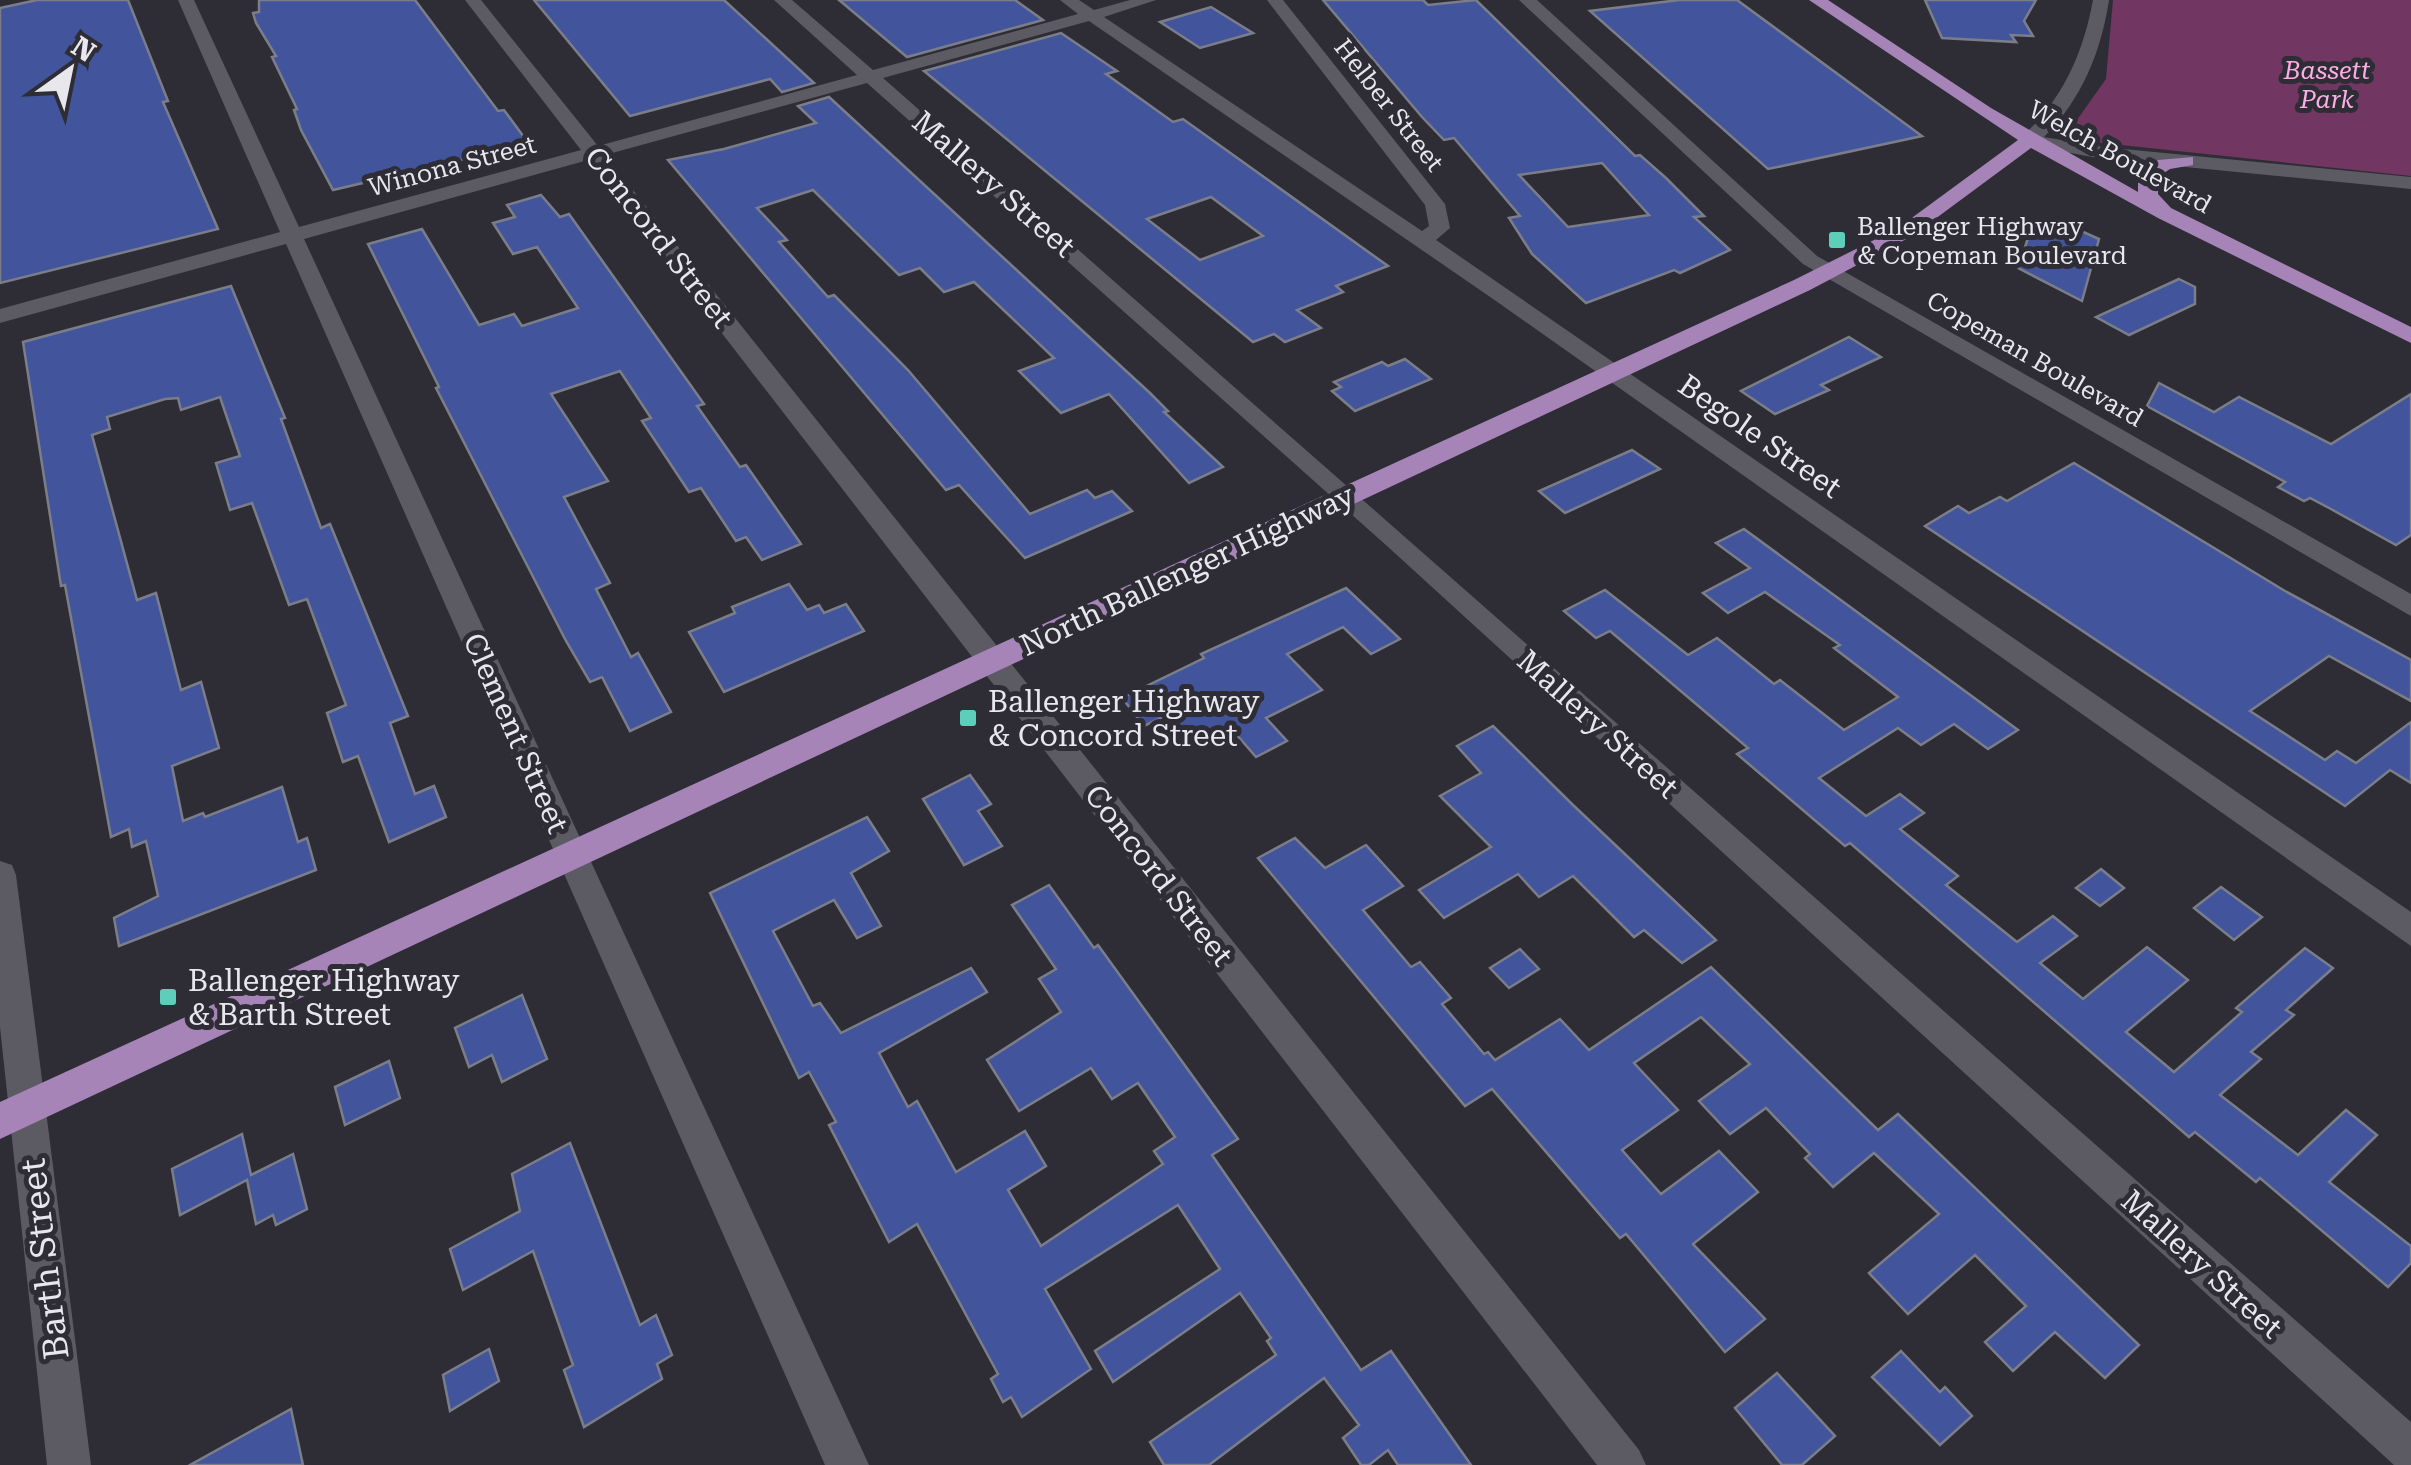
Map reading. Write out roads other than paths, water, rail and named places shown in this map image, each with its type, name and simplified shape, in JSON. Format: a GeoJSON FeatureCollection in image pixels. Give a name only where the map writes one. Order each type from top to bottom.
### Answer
{"type":"FeatureCollection","features":[{"type":"Feature","properties":{"kind":"main road","name":"Welch Boulevard"},"geometry":{"type":"LineString","coordinates":[[1817,0],[2030,140],[2167,216],[2411,336]]}},
{"type":"Feature","properties":{"kind":"main road","name":"North Ballenger Highway"},"geometry":{"type":"LineString","coordinates":[[14,1115],[1828,272],[1916,225],[2030,140]]}},
{"type":"Feature","properties":{"kind":"main road"},"geometry":{"type":"LineString","coordinates":[[2167,216],[2151,200],[2146,179],[2160,166],[2186,161]]}},
{"type":"Feature","properties":{"kind":"street","name":"Clement Street"},"geometry":{"type":"LineString","coordinates":[[186,0],[848,1465]]}},
{"type":"Feature","properties":{"kind":"street","name":"Concord Street"},"geometry":{"type":"LineString","coordinates":[[473,0],[1624,1465]]}},
{"type":"Feature","properties":{"kind":"street","name":"Mallery Street"},"geometry":{"type":"LineString","coordinates":[[782,0],[1180,344],[2411,1450]]}},
{"type":"Feature","properties":{"kind":"street","name":"Begole Street"},"geometry":{"type":"LineString","coordinates":[[1068,0],[1614,373],[2411,931]]}},
{"type":"Feature","properties":{"kind":"street","name":"Winona Street"},"geometry":{"type":"LineString","coordinates":[[0,316],[1148,0]]}},
{"type":"Feature","properties":{"kind":"street","name":"Helber Street"},"geometry":{"type":"LineString","coordinates":[[1275,0],[1431,199],[1440,228],[1422,240]]}},
{"type":"Feature","properties":{"kind":"street","name":"Copeman Boulevard"},"geometry":{"type":"LineString","coordinates":[[1527,0],[1786,242],[1828,272],[2411,606]]}},
{"type":"Feature","properties":{"kind":"street"},"geometry":{"type":"LineString","coordinates":[[2030,140],[2062,106],[2081,74],[2101,0]]}},
{"type":"Feature","properties":{"kind":"street"},"geometry":{"type":"LineString","coordinates":[[2030,140],[2186,161],[2411,183]]}},
{"type":"Feature","properties":{"kind":"street","name":"Barth Street"},"geometry":{"type":"LineString","coordinates":[[0,875],[14,1115],[69,1465]]}},
{"type":"Feature","properties":{"kind":"place","name":"Ballenger Highway & Copeman Boulevard"},"geometry":{"type":"Point","coordinates":[1837,240]}},
{"type":"Feature","properties":{"kind":"place","name":"Ballenger Highway & Concord Street"},"geometry":{"type":"Point","coordinates":[968,718]}},
{"type":"Feature","properties":{"kind":"place","name":"Ballenger Highway & Barth Street"},"geometry":{"type":"Point","coordinates":[168,997]}},
{"type":"Feature","properties":{"kind":"park label","name":"Bassett Park"},"geometry":{"type":"Point","coordinates":[2327,84]}}]}
